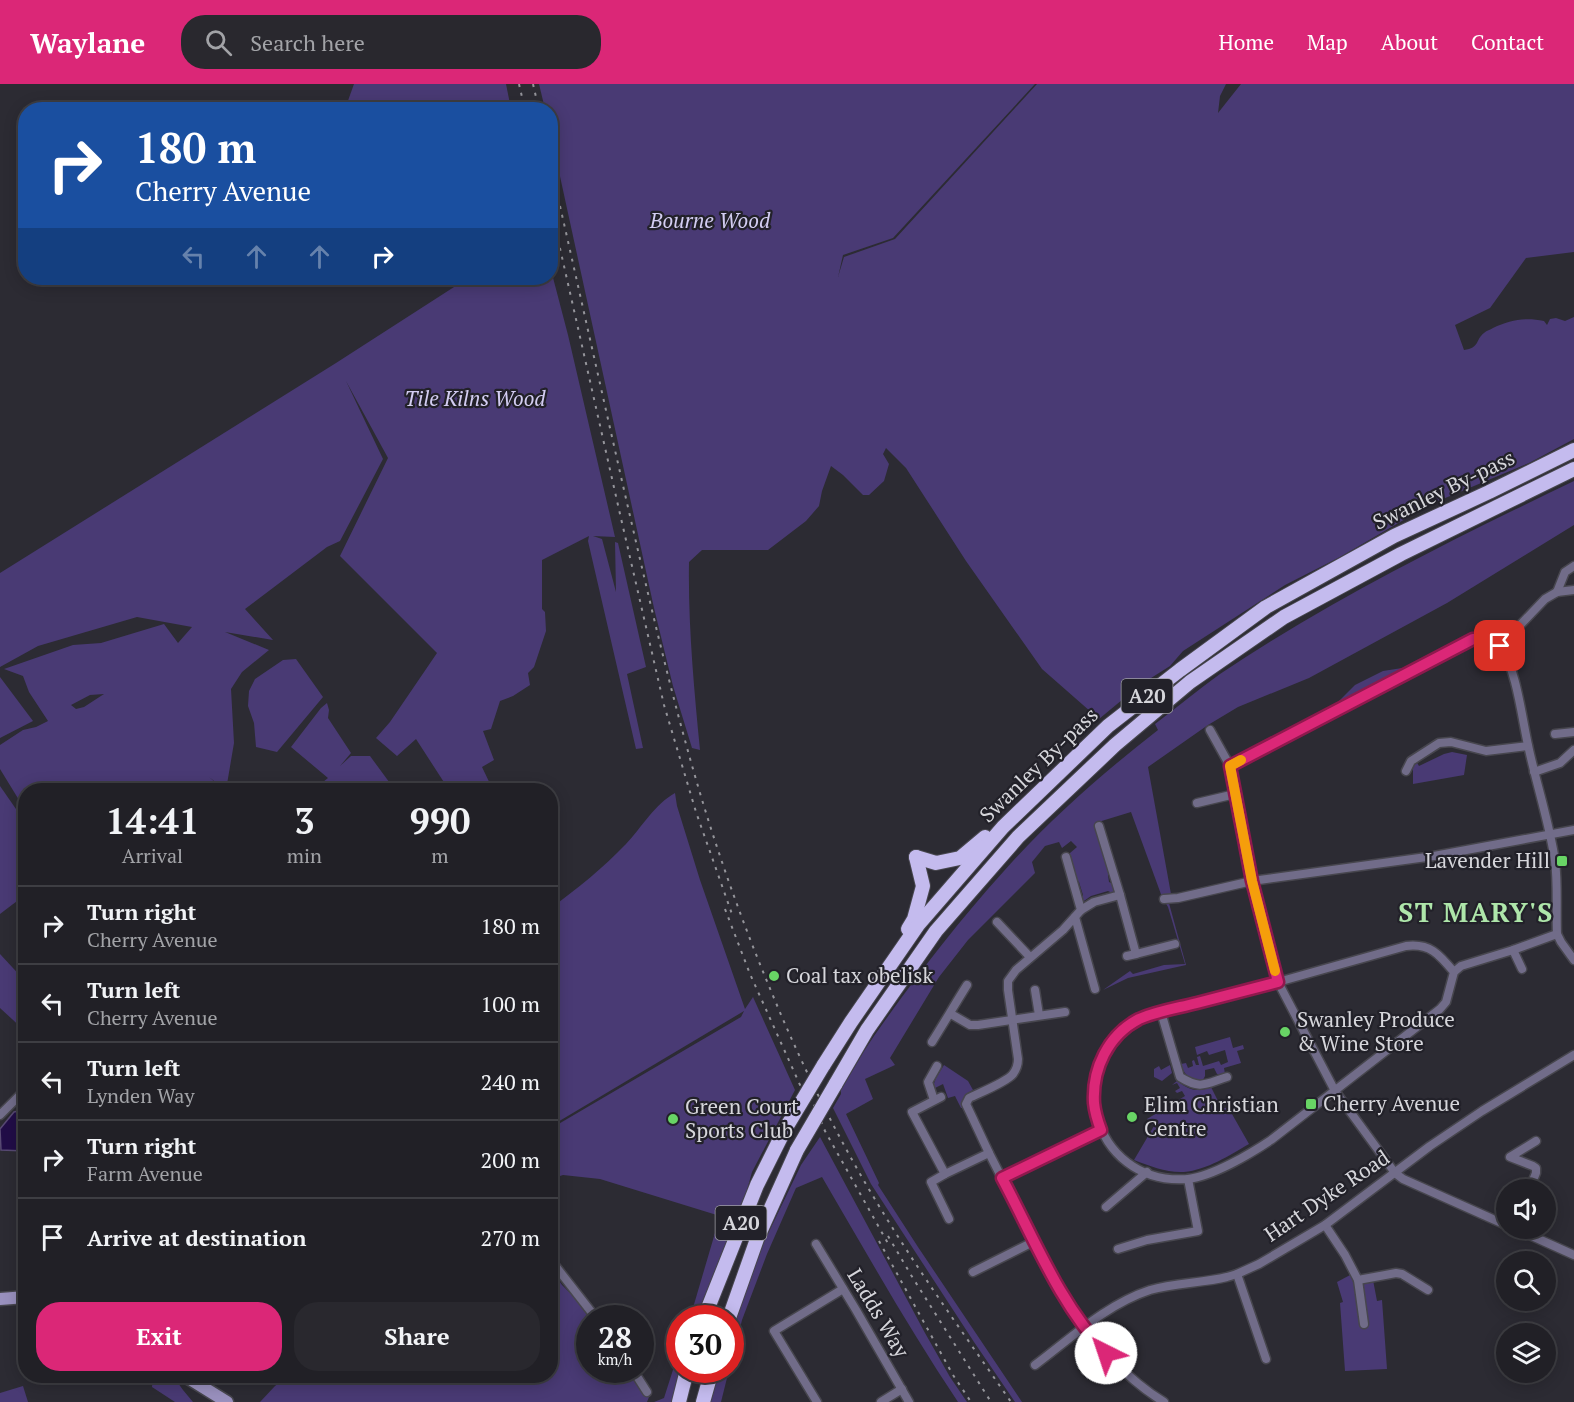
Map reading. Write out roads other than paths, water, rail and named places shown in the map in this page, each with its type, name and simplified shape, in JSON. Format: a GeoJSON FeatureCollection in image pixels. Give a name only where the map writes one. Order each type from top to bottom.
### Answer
{"type":"FeatureCollection","features":[{"type":"Feature","properties":{"kind":"highway","name":"Swanley By-pass"},"geometry":{"type":"LineString","coordinates":[[827,1061],[918,925],[1003,827],[1108,726],[1266,607],[1394,536],[1574,450]]}},
{"type":"Feature","properties":{"kind":"highway","name":"Swanley By-pass"},"geometry":{"type":"LineString","coordinates":[[734,1305],[757,1239],[794,1156],[867,1030],[936,931],[1018,837],[1115,745],[1190,682],[1284,617],[1401,554],[1574,469]]}},
{"type":"Feature","properties":{"kind":"highway"},"geometry":{"type":"LineString","coordinates":[[827,1061],[838,1032],[914,919],[923,886],[916,857],[936,864],[960,858],[1056,776]]}},
{"type":"Feature","properties":{"kind":"highway","name":"A20"},"geometry":{"type":"LineString","coordinates":[[709,1305],[757,1185],[784,1131],[827,1061]]}},
{"type":"Feature","properties":{"kind":"highway"},"geometry":{"type":"LineString","coordinates":[[679,1402],[684,1383]]}},
{"type":"Feature","properties":{"kind":"highway"},"geometry":{"type":"LineString","coordinates":[[703,1402],[708,1383]]}},
{"type":"Feature","properties":{"kind":"main road"},"geometry":{"type":"LineString","coordinates":[[0,1299],[18,1298]]}},
{"type":"Feature","properties":{"kind":"main road"},"geometry":{"type":"LineString","coordinates":[[196,1383],[227,1402]]}},
{"type":"Feature","properties":{"kind":"street"},"geometry":{"type":"LineString","coordinates":[[1557,592],[1564,572],[1574,567]]}},
{"type":"Feature","properties":{"kind":"street"},"geometry":{"type":"LineString","coordinates":[[1500,646],[1545,599],[1557,592],[1574,590]]}},
{"type":"Feature","properties":{"kind":"street"},"geometry":{"type":"LineString","coordinates":[[1230,766],[1473,639],[1491,640],[1500,646],[1510,662],[1550,834],[1555,863],[1557,934],[1574,960]]}},
{"type":"Feature","properties":{"kind":"street"},"geometry":{"type":"LineString","coordinates":[[1210,730],[1230,766],[1252,881],[1278,982],[1335,1091],[1395,1173],[1402,1179],[1496,1221]]}},
{"type":"Feature","properties":{"kind":"street"},"geometry":{"type":"LineString","coordinates":[[1556,734],[1574,732]]}},
{"type":"Feature","properties":{"kind":"street"},"geometry":{"type":"LineString","coordinates":[[1406,771],[1411,761],[1439,743],[1451,742],[1486,751],[1528,746]]}},
{"type":"Feature","properties":{"kind":"street"},"geometry":{"type":"LineString","coordinates":[[1534,772],[1560,763],[1574,750]]}},
{"type":"Feature","properties":{"kind":"street"},"geometry":{"type":"LineString","coordinates":[[1197,802],[1235,794]]}},
{"type":"Feature","properties":{"kind":"street"},"geometry":{"type":"LineString","coordinates":[[1099,826],[1136,954]]}},
{"type":"Feature","properties":{"kind":"street"},"geometry":{"type":"LineString","coordinates":[[1164,899],[1178,898],[1252,881],[1434,856],[1574,830]]}},
{"type":"Feature","properties":{"kind":"street"},"geometry":{"type":"LineString","coordinates":[[1066,856],[1095,989]]}},
{"type":"Feature","properties":{"kind":"street"},"geometry":{"type":"LineString","coordinates":[[1120,895],[1094,902],[1078,913],[1063,930],[1016,970],[1008,981],[1018,1059],[1014,1073],[969,1098],[966,1104],[1061,1294],[1085,1328],[1114,1361],[1160,1401]]}},
{"type":"Feature","properties":{"kind":"street"},"geometry":{"type":"LineString","coordinates":[[997,922],[1030,957]]}},
{"type":"Feature","properties":{"kind":"street"},"geometry":{"type":"LineString","coordinates":[[1454,972],[1432,949],[1416,945],[1148,1016],[1127,1026],[1104,1052],[1094,1087],[1094,1105],[1101,1130],[1110,1145],[1122,1158],[1147,1172],[1168,1178],[1188,1179],[1214,1171],[1271,1140],[1440,1009],[1446,1002],[1454,972],[1461,966],[1557,934]]}},
{"type":"Feature","properties":{"kind":"street"},"geometry":{"type":"LineString","coordinates":[[1126,956],[1175,944]]}},
{"type":"Feature","properties":{"kind":"street"},"geometry":{"type":"LineString","coordinates":[[1512,950],[1522,969]]}},
{"type":"Feature","properties":{"kind":"street"},"geometry":{"type":"LineString","coordinates":[[932,1042],[967,985]]}},
{"type":"Feature","properties":{"kind":"street"},"geometry":{"type":"LineString","coordinates":[[1035,990],[1039,1016]]}},
{"type":"Feature","properties":{"kind":"street"},"geometry":{"type":"LineString","coordinates":[[951,1014],[970,1024],[978,1025],[1065,1012]]}},
{"type":"Feature","properties":{"kind":"street"},"geometry":{"type":"LineString","coordinates":[[1161,1012],[1180,1077],[1192,1084],[1203,1085],[1227,1077]]}},
{"type":"Feature","properties":{"kind":"street","name":"Hart Dyke Road"},"geometry":{"type":"LineString","coordinates":[[1035,1365],[1116,1305],[1136,1295],[1153,1289],[1210,1281],[1237,1274],[1258,1264],[1324,1225],[1482,1111],[1574,1055]]}},
{"type":"Feature","properties":{"kind":"street"},"geometry":{"type":"LineString","coordinates":[[937,1066],[928,1082],[938,1099],[912,1112],[945,1174]]}},
{"type":"Feature","properties":{"kind":"street"},"geometry":{"type":"LineString","coordinates":[[0,1115],[18,1097]]}},
{"type":"Feature","properties":{"kind":"street"},"geometry":{"type":"LineString","coordinates":[[1002,1178],[1101,1130]]}},
{"type":"Feature","properties":{"kind":"street"},"geometry":{"type":"LineString","coordinates":[[1534,1179],[1536,1168],[1510,1157],[1536,1141]]}},
{"type":"Feature","properties":{"kind":"street"},"geometry":{"type":"LineString","coordinates":[[949,1219],[931,1182],[989,1153]]}},
{"type":"Feature","properties":{"kind":"street"},"geometry":{"type":"LineString","coordinates":[[1106,1207],[1147,1172]]}},
{"type":"Feature","properties":{"kind":"street"},"geometry":{"type":"LineString","coordinates":[[1118,1249],[1147,1240],[1198,1231],[1188,1179]]}},
{"type":"Feature","properties":{"kind":"street"},"geometry":{"type":"LineString","coordinates":[[1324,1225],[1345,1255],[1358,1280],[1364,1324]]}},
{"type":"Feature","properties":{"kind":"street"},"geometry":{"type":"LineString","coordinates":[[1539,1239],[1574,1254]]}},
{"type":"Feature","properties":{"kind":"street"},"geometry":{"type":"LineString","coordinates":[[973,1272],[1035,1241]]}},
{"type":"Feature","properties":{"kind":"street","name":"Ladds Way"},"geometry":{"type":"LineString","coordinates":[[816,1244],[909,1402]]}},
{"type":"Feature","properties":{"kind":"street"},"geometry":{"type":"LineString","coordinates":[[558,1269],[586,1305]]}},
{"type":"Feature","properties":{"kind":"street"},"geometry":{"type":"LineString","coordinates":[[1358,1280],[1395,1273],[1402,1274],[1428,1290]]}},
{"type":"Feature","properties":{"kind":"street"},"geometry":{"type":"LineString","coordinates":[[1237,1274],[1266,1359]]}},
{"type":"Feature","properties":{"kind":"street"},"geometry":{"type":"LineString","coordinates":[[817,1402],[774,1331],[843,1289]]}},
{"type":"Feature","properties":{"kind":"street"},"geometry":{"type":"LineString","coordinates":[[641,1383],[647,1392]]}},
{"type":"Feature","properties":{"kind":"street"},"geometry":{"type":"LineString","coordinates":[[881,1402],[902,1389]]}},
{"type":"Feature","properties":{"kind":"railway"},"geometry":{"type":"LineString","coordinates":[[519,84],[523,102]]}},
{"type":"Feature","properties":{"kind":"railway"},"geometry":{"type":"LineString","coordinates":[[533,84],[537,102]]}},
{"type":"Feature","properties":{"kind":"railway"},"geometry":{"type":"LineString","coordinates":[[558,197],[651,606],[685,742],[740,912],[794,1043],[845,1146],[906,1249],[1011,1402]]}},
{"type":"Feature","properties":{"kind":"railway"},"geometry":{"type":"LineString","coordinates":[[558,239],[664,705],[696,812],[733,917]]}},
{"type":"Feature","properties":{"kind":"railway"},"geometry":{"type":"LineString","coordinates":[[725,909],[750,974],[805,1096]]}},
{"type":"Feature","properties":{"kind":"railway"},"geometry":{"type":"LineString","coordinates":[[807,1088],[825,1131],[890,1247]]}},
{"type":"Feature","properties":{"kind":"railway"},"geometry":{"type":"LineString","coordinates":[[888,1236],[991,1402]]}},
{"type":"Feature","properties":{"kind":"railway"},"geometry":{"type":"LineString","coordinates":[[879,1241],[953,1375],[971,1402]]}},
{"type":"Feature","properties":{"kind":"place","name":"Lavender Hill"},"geometry":{"type":"Point","coordinates":[1562,861]}},
{"type":"Feature","properties":{"kind":"place","name":"Coal tax obelisk"},"geometry":{"type":"Point","coordinates":[774,976]}},
{"type":"Feature","properties":{"kind":"place","name":"Swanley Produce & Wine Store"},"geometry":{"type":"Point","coordinates":[1285,1032]}},
{"type":"Feature","properties":{"kind":"place","name":"Cherry Avenue"},"geometry":{"type":"Point","coordinates":[1311,1104]}},
{"type":"Feature","properties":{"kind":"place","name":"Elim Christian Centre"},"geometry":{"type":"Point","coordinates":[1132,1117]}},
{"type":"Feature","properties":{"kind":"place","name":"Green Court Sports Club"},"geometry":{"type":"Point","coordinates":[673,1119]}},
{"type":"Feature","properties":{"kind":"district","name":"ST MARY'S"},"geometry":{"type":"Point","coordinates":[1476,913]}},
{"type":"Feature","properties":{"kind":"park label","name":"Bourne Wood"},"geometry":{"type":"Point","coordinates":[710,221]}},
{"type":"Feature","properties":{"kind":"park label","name":"Tile Kilns Wood"},"geometry":{"type":"Point","coordinates":[475,399]}}]}
